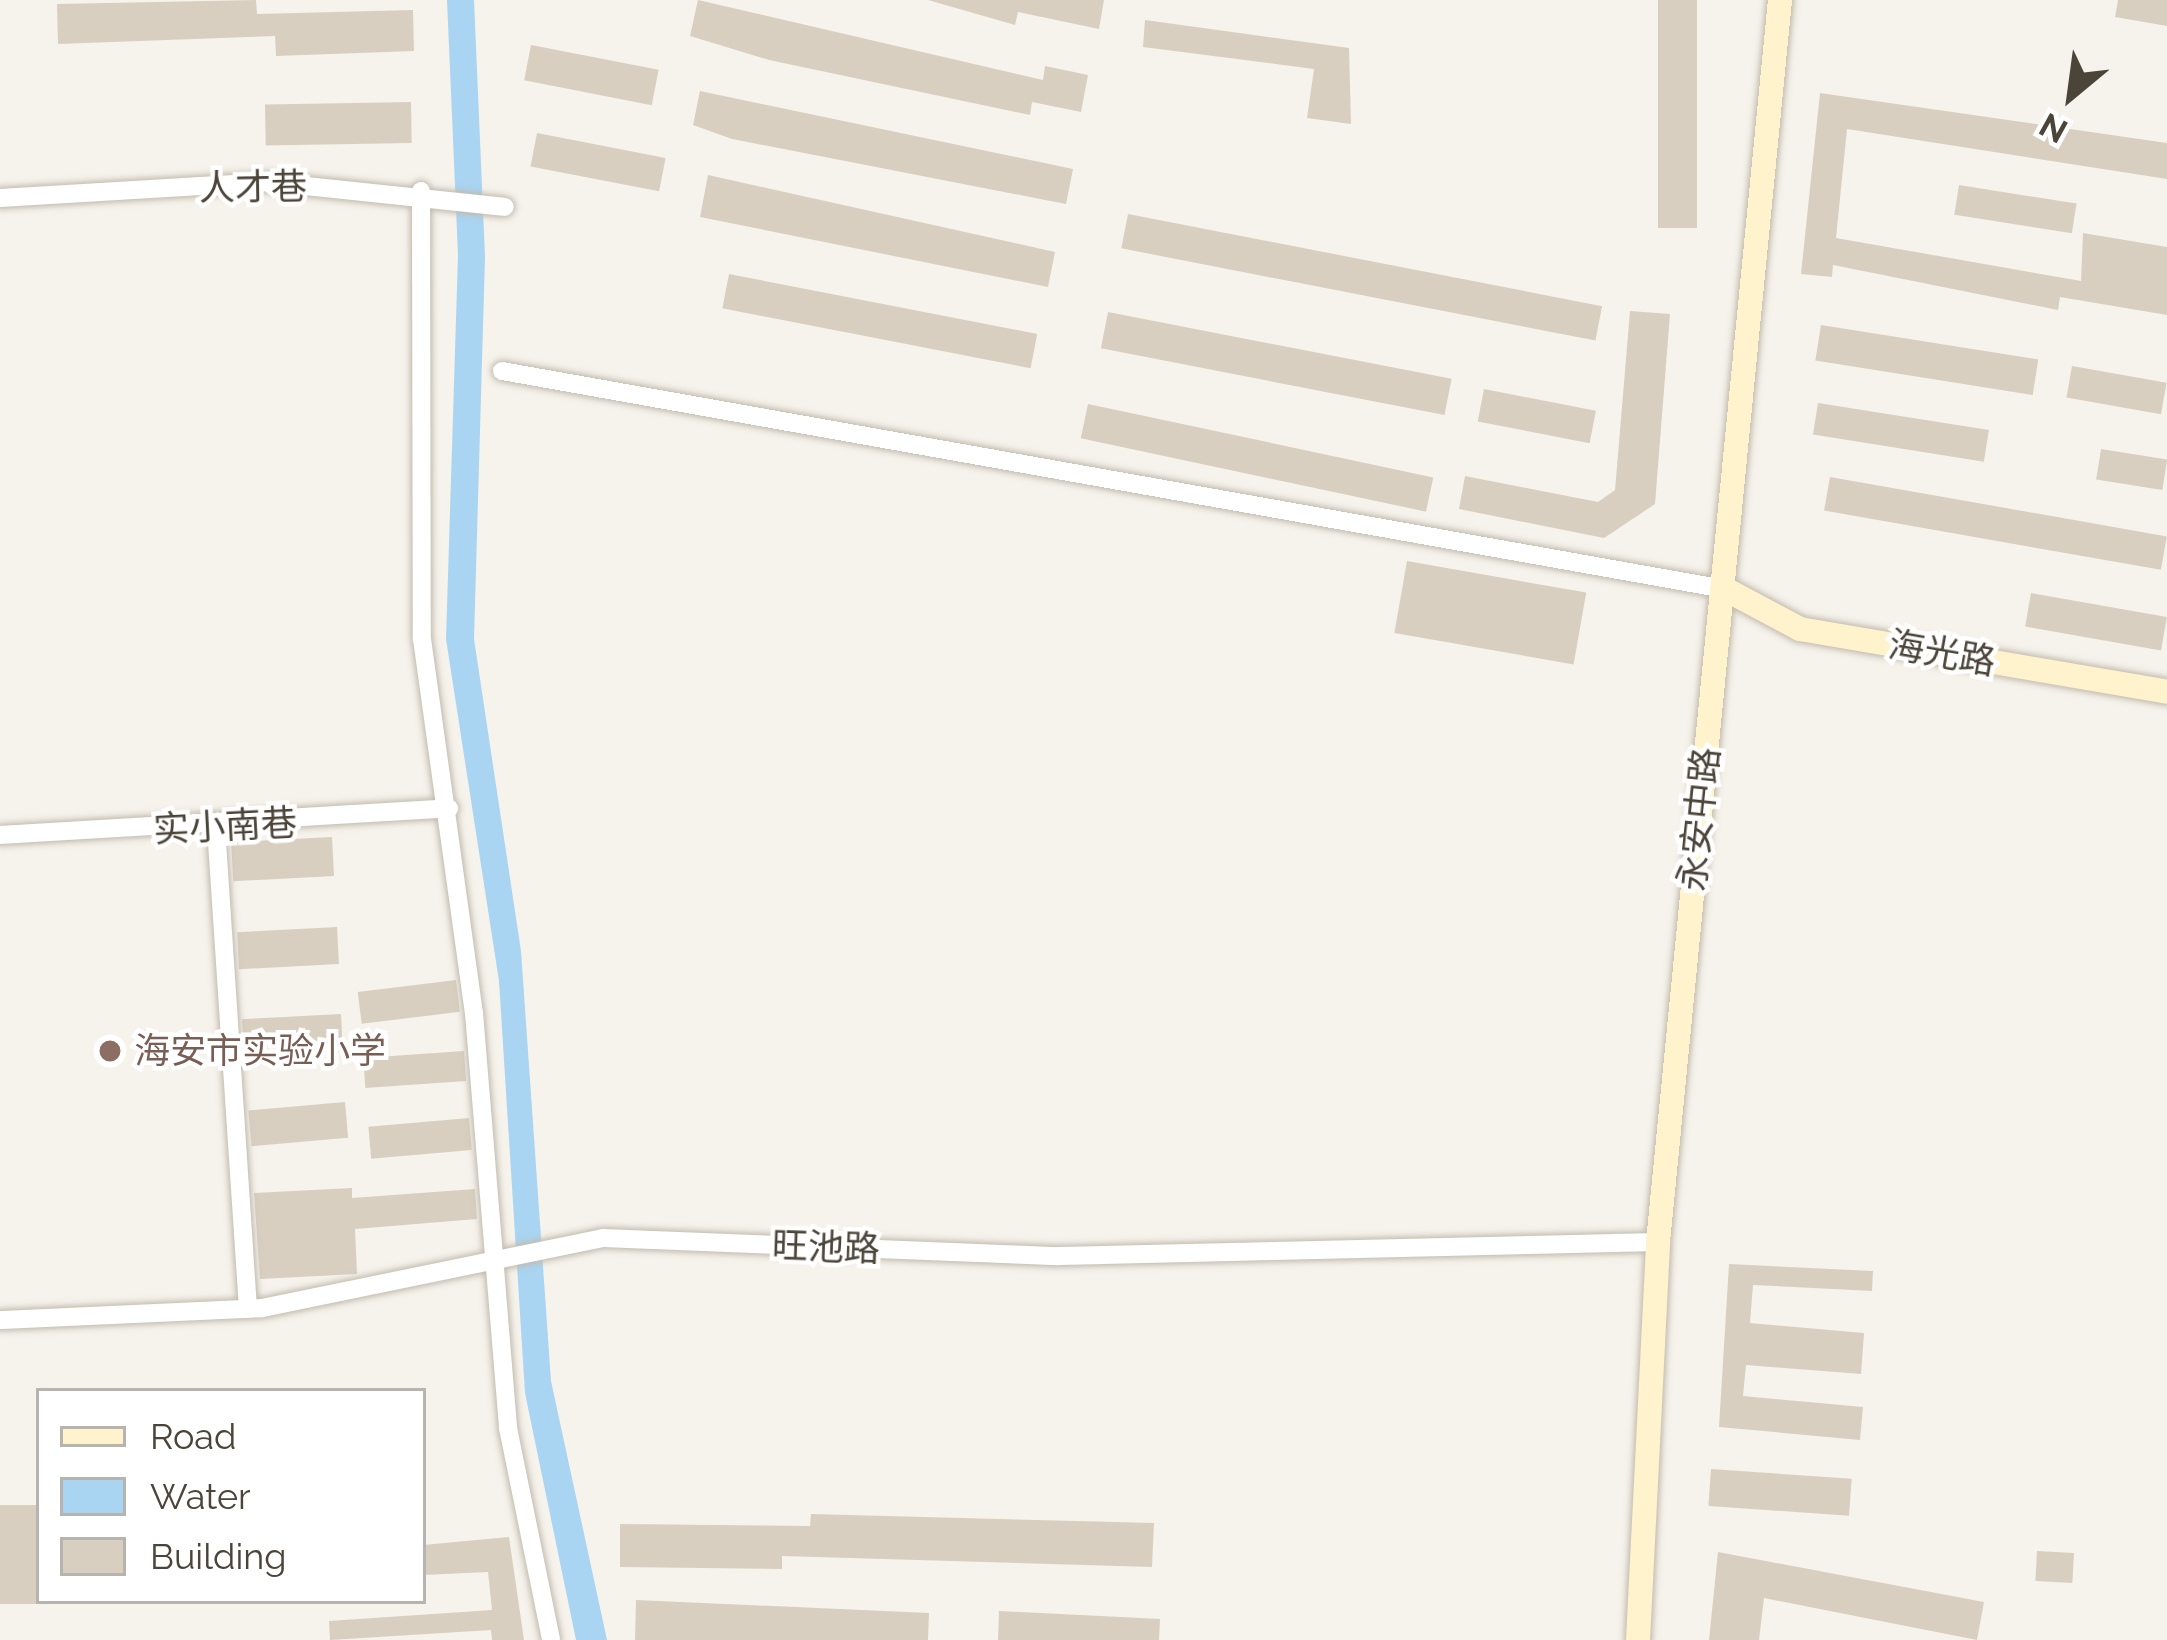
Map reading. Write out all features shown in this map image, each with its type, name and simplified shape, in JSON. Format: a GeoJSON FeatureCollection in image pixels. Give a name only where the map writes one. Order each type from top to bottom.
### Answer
{"type":"FeatureCollection","features":[{"type":"Feature","properties":{"kind":"street","name":"永安中路"},"geometry":{"type":"LineString","coordinates":[[1638,1640],[1658,1242],[1780,0]]}},
{"type":"Feature","properties":{"kind":"street","name":"人才巷"},"geometry":{"type":"LineString","coordinates":[[0,198],[268,182],[428,193],[501,206]]}},
{"type":"Feature","properties":{"kind":"street"},"geometry":{"type":"LineString","coordinates":[[428,193],[422,638],[449,808],[508,1428],[551,1640]]}},
{"type":"Feature","properties":{"kind":"street"},"geometry":{"type":"LineString","coordinates":[[502,371],[1725,590]]}},
{"type":"Feature","properties":{"kind":"street","name":"海光路"},"geometry":{"type":"LineString","coordinates":[[1725,590],[1800,629],[2167,692]]}},
{"type":"Feature","properties":{"kind":"street","name":"实小南巷"},"geometry":{"type":"LineString","coordinates":[[0,835],[216,826],[449,808]]}},
{"type":"Feature","properties":{"kind":"street"},"geometry":{"type":"LineString","coordinates":[[216,826],[248,1309]]}},
{"type":"Feature","properties":{"kind":"street","name":"旺池路"},"geometry":{"type":"LineString","coordinates":[[0,1320],[248,1309],[603,1238],[1059,1256],[1658,1242]]}},
{"type":"Feature","properties":{"kind":"water"},"geometry":{"type":"Polygon","coordinates":[[[447,0],[474,0],[485,257],[474,639],[521,951],[551,1381],[607,1640],[576,1640],[525,1393],[499,981],[446,639],[458,255],[447,0]]]}},
{"type":"Feature","properties":{"kind":"building"},"geometry":{"type":"Polygon","coordinates":[[[256,0],[257,14],[413,10],[414,51],[276,56],[275,36],[58,44],[57,4],[256,0]]]}},
{"type":"Feature","properties":{"kind":"building"},"geometry":{"type":"Polygon","coordinates":[[[698,0],[1043,80],[1045,66],[1088,75],[1081,112],[1032,102],[1030,115],[769,60],[690,36],[698,0]]]}},
{"type":"Feature","properties":{"kind":"building"},"geometry":{"type":"Polygon","coordinates":[[[928,0],[1104,0],[1099,29],[1018,12],[1015,25],[928,0]]]}},
{"type":"Feature","properties":{"kind":"building"},"geometry":{"type":"Polygon","coordinates":[[[1658,0],[1697,0],[1697,228],[1658,228],[1658,0]]]}},
{"type":"Feature","properties":{"kind":"building"},"geometry":{"type":"Polygon","coordinates":[[[2118,0],[2167,0],[2167,26],[2115,17],[2118,0]]]}},
{"type":"Feature","properties":{"kind":"building"},"geometry":{"type":"Polygon","coordinates":[[[1145,20],[1349,48],[1351,124],[1307,118],[1314,69],[1143,47],[1145,20]]]}},
{"type":"Feature","properties":{"kind":"building"},"geometry":{"type":"Polygon","coordinates":[[[531,45],[659,70],[652,105],[524,80],[531,45]]]}},
{"type":"Feature","properties":{"kind":"building"},"geometry":{"type":"Polygon","coordinates":[[[700,91],[1073,169],[1066,204],[732,139],[693,125],[700,91]]]}},
{"type":"Feature","properties":{"kind":"building"},"geometry":{"type":"Polygon","coordinates":[[[1820,93],[2167,143],[2167,179],[1847,129],[1836,238],[2081,281],[2083,233],[2167,247],[2167,315],[2060,297],[2058,310],[1833,265],[1832,277],[1801,274],[1820,93]]]}},
{"type":"Feature","properties":{"kind":"building"},"geometry":{"type":"Polygon","coordinates":[[[411,102],[412,143],[266,146],[265,105],[411,102]]]}},
{"type":"Feature","properties":{"kind":"building"},"geometry":{"type":"Polygon","coordinates":[[[537,133],[666,158],[659,191],[531,166],[537,133]]]}},
{"type":"Feature","properties":{"kind":"building"},"geometry":{"type":"Polygon","coordinates":[[[708,175],[1055,252],[1048,287],[700,217],[708,175]]]}},
{"type":"Feature","properties":{"kind":"building"},"geometry":{"type":"Polygon","coordinates":[[[1959,185],[2077,204],[2072,233],[1954,215],[1959,185]]]}},
{"type":"Feature","properties":{"kind":"building"},"geometry":{"type":"Polygon","coordinates":[[[1128,214],[1602,306],[1595,341],[1121,248],[1128,214]]]}},
{"type":"Feature","properties":{"kind":"building"},"geometry":{"type":"Polygon","coordinates":[[[729,274],[1037,334],[1031,368],[722,308],[729,274]]]}},
{"type":"Feature","properties":{"kind":"building"},"geometry":{"type":"Polygon","coordinates":[[[1630,311],[1670,314],[1655,504],[1604,538],[1459,509],[1465,476],[1598,502],[1615,490],[1630,311]]]}},
{"type":"Feature","properties":{"kind":"building"},"geometry":{"type":"Polygon","coordinates":[[[1108,312],[1452,379],[1445,415],[1101,348],[1108,312]]]}},
{"type":"Feature","properties":{"kind":"building"},"geometry":{"type":"Polygon","coordinates":[[[1821,325],[2038,359],[2033,395],[1815,361],[1821,325]]]}},
{"type":"Feature","properties":{"kind":"building"},"geometry":{"type":"Polygon","coordinates":[[[2072,366],[2167,383],[2161,414],[2066,398],[2072,366]]]}},
{"type":"Feature","properties":{"kind":"building"},"geometry":{"type":"Polygon","coordinates":[[[1484,389],[1596,411],[1590,443],[1478,421],[1484,389]]]}},
{"type":"Feature","properties":{"kind":"building"},"geometry":{"type":"Polygon","coordinates":[[[1818,403],[1989,430],[1984,462],[1813,435],[1818,403]]]}},
{"type":"Feature","properties":{"kind":"building"},"geometry":{"type":"Polygon","coordinates":[[[1088,404],[1433,477],[1426,512],[1081,438],[1088,404]]]}},
{"type":"Feature","properties":{"kind":"building"},"geometry":{"type":"Polygon","coordinates":[[[2101,449],[2167,459],[2162,490],[2096,480],[2101,449]]]}},
{"type":"Feature","properties":{"kind":"building"},"geometry":{"type":"Polygon","coordinates":[[[1830,477],[2167,536],[2161,570],[1824,510],[1830,477]]]}},
{"type":"Feature","properties":{"kind":"building"},"geometry":{"type":"Polygon","coordinates":[[[1407,561],[1586,593],[1574,664],[1394,633],[1407,561]]]}},
{"type":"Feature","properties":{"kind":"building"},"geometry":{"type":"Polygon","coordinates":[[[2031,593],[2167,617],[2161,650],[2025,626],[2031,593]]]}},
{"type":"Feature","properties":{"kind":"building"},"geometry":{"type":"Polygon","coordinates":[[[332,837],[334,876],[233,881],[231,842],[332,837]]]}},
{"type":"Feature","properties":{"kind":"building"},"geometry":{"type":"Polygon","coordinates":[[[337,927],[339,964],[239,969],[237,932],[337,927]]]}},
{"type":"Feature","properties":{"kind":"building"},"geometry":{"type":"Polygon","coordinates":[[[456,980],[460,1012],[362,1024],[358,992],[456,980]]]}},
{"type":"Feature","properties":{"kind":"building"},"geometry":{"type":"Polygon","coordinates":[[[341,1014],[343,1052],[244,1057],[242,1019],[341,1014]]]}},
{"type":"Feature","properties":{"kind":"building"},"geometry":{"type":"Polygon","coordinates":[[[464,1051],[466,1081],[365,1088],[363,1058],[464,1051]]]}},
{"type":"Feature","properties":{"kind":"building"},"geometry":{"type":"Polygon","coordinates":[[[345,1102],[348,1138],[252,1146],[248,1110],[345,1102]]]}},
{"type":"Feature","properties":{"kind":"building"},"geometry":{"type":"Polygon","coordinates":[[[469,1118],[472,1150],[371,1159],[368,1127],[469,1118]]]}},
{"type":"Feature","properties":{"kind":"building"},"geometry":{"type":"Polygon","coordinates":[[[352,1188],[352,1198],[475,1189],[477,1219],[355,1229],[357,1274],[260,1279],[254,1193],[352,1188]]]}},
{"type":"Feature","properties":{"kind":"building"},"geometry":{"type":"Polygon","coordinates":[[[1729,1264],[1873,1271],[1872,1291],[1753,1285],[1750,1323],[1864,1333],[1861,1374],[1746,1365],[1743,1396],[1863,1407],[1860,1440],[1719,1427],[1729,1264]]]}},
{"type":"Feature","properties":{"kind":"building"},"geometry":{"type":"Polygon","coordinates":[[[1711,1469],[1852,1479],[1849,1516],[1708,1506],[1711,1469]]]}},
{"type":"Feature","properties":{"kind":"building"},"geometry":{"type":"Polygon","coordinates":[[[0,1505],[36,1505],[36,1604],[0,1604],[0,1505]]]}},
{"type":"Feature","properties":{"kind":"building"},"geometry":{"type":"Polygon","coordinates":[[[811,1514],[1154,1523],[1152,1567],[782,1556],[782,1569],[620,1567],[620,1524],[810,1526],[811,1514]]]}},
{"type":"Feature","properties":{"kind":"building"},"geometry":{"type":"Polygon","coordinates":[[[509,1537],[524,1640],[492,1640],[491,1630],[330,1640],[329,1621],[492,1610],[488,1572],[426,1575],[426,1545],[509,1537]]]}},
{"type":"Feature","properties":{"kind":"building"},"geometry":{"type":"Polygon","coordinates":[[[2037,1551],[2074,1553],[2072,1583],[2035,1581],[2037,1551]]]}},
{"type":"Feature","properties":{"kind":"building"},"geometry":{"type":"Polygon","coordinates":[[[1718,1552],[1984,1602],[1977,1640],[1764,1598],[1759,1640],[1709,1640],[1718,1552]]]}},
{"type":"Feature","properties":{"kind":"building"},"geometry":{"type":"Polygon","coordinates":[[[636,1600],[929,1613],[928,1640],[635,1640],[636,1600]]]}},
{"type":"Feature","properties":{"kind":"building"},"geometry":{"type":"Polygon","coordinates":[[[999,1611],[1160,1619],[1159,1640],[998,1640],[999,1611]]]}},
{"type":"Feature","properties":{"kind":"place","name":"海安市实验小学"},"geometry":{"type":"Point","coordinates":[110,1051]}}]}
